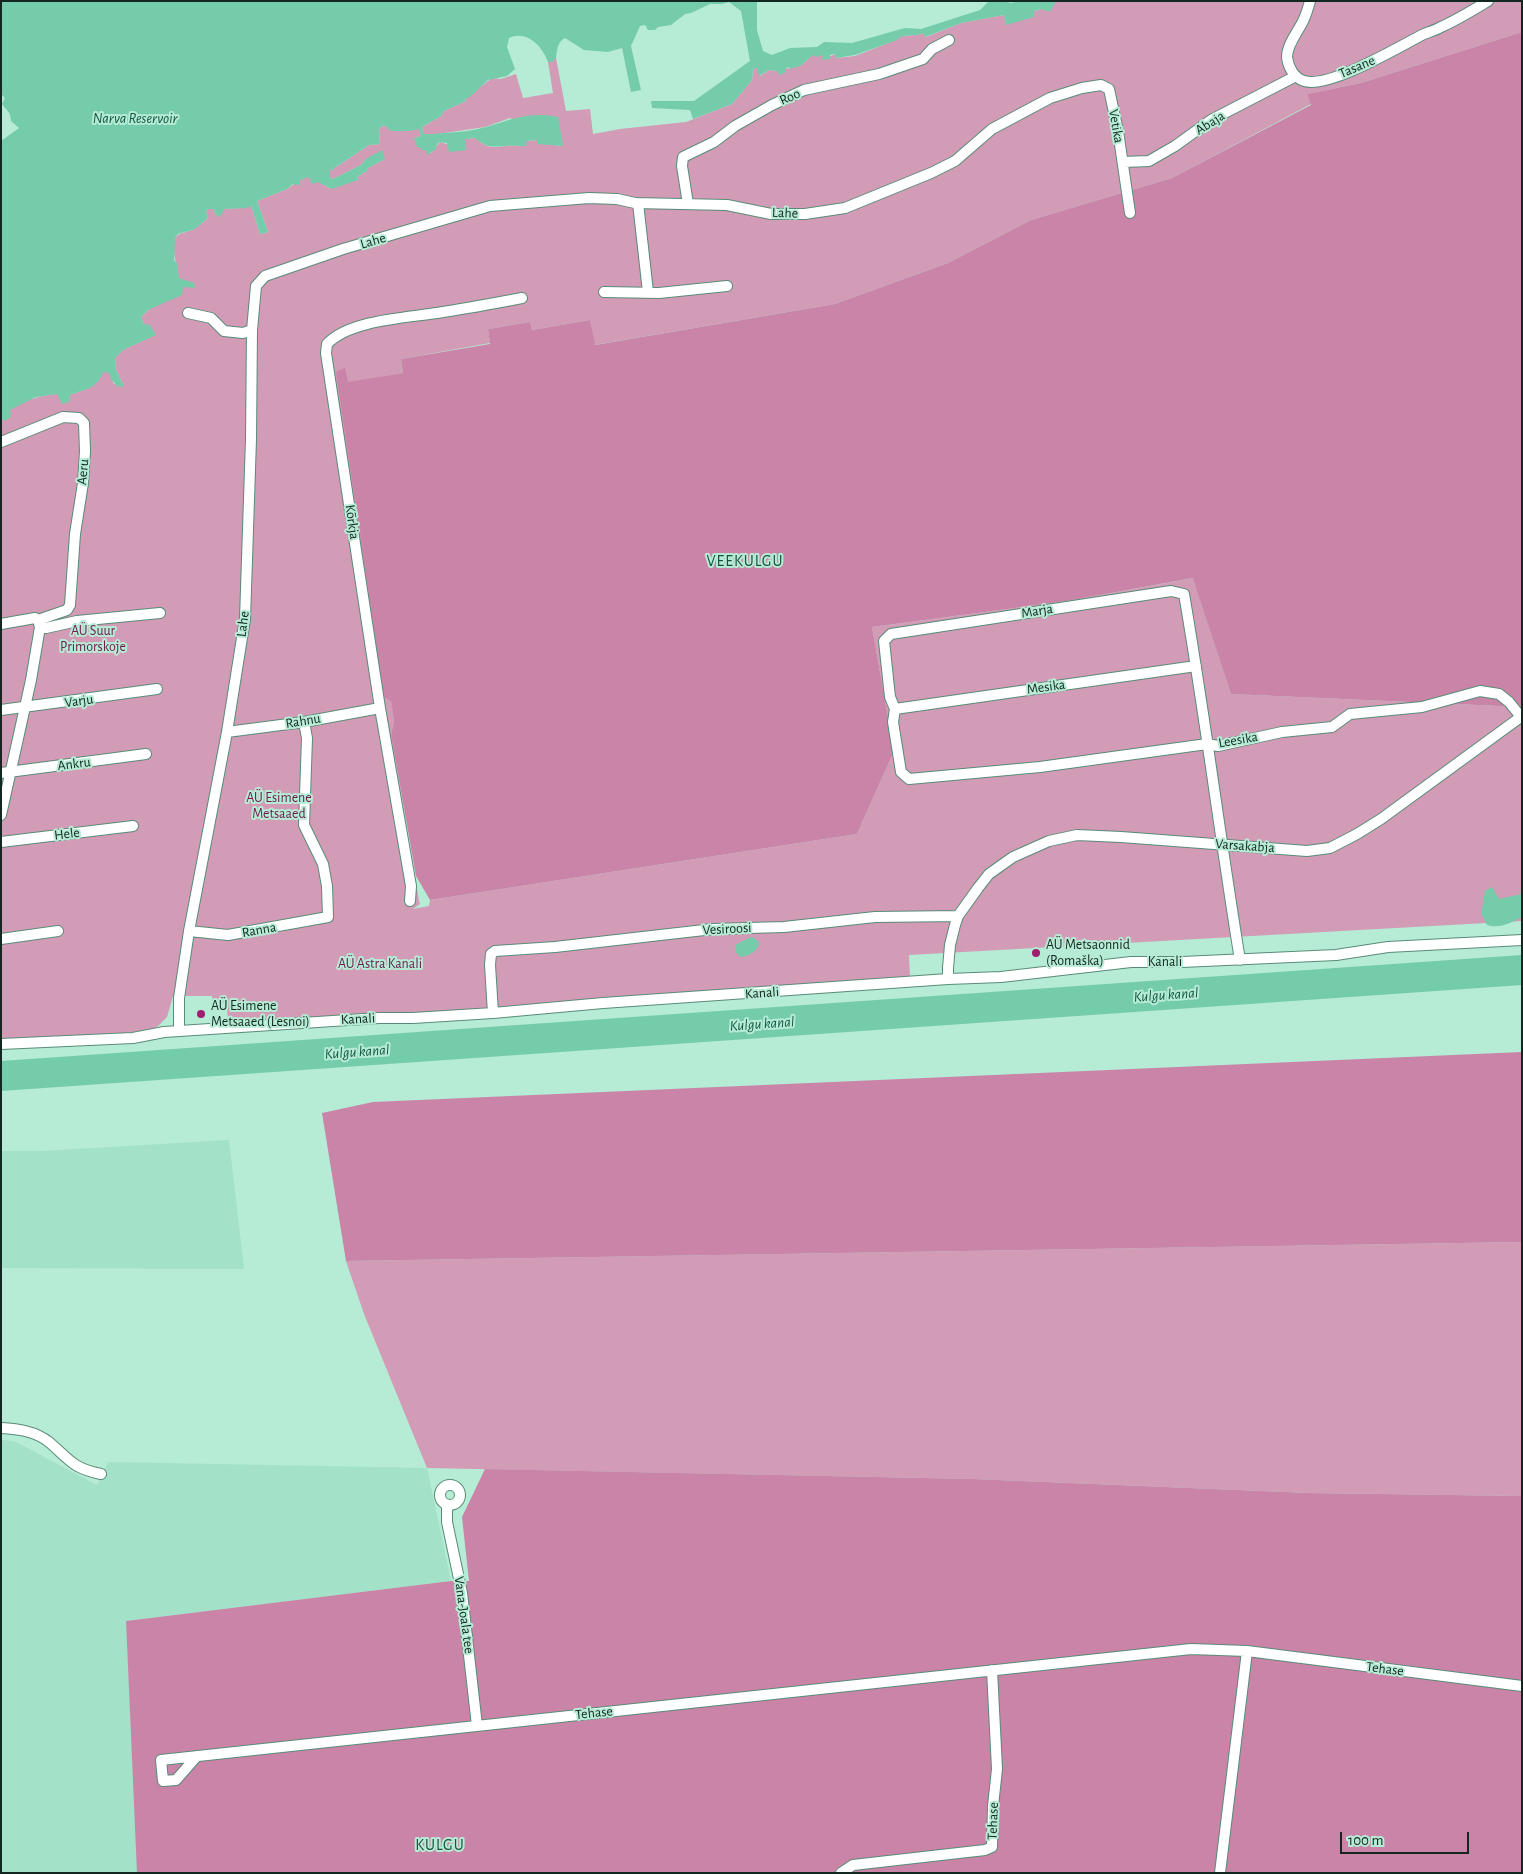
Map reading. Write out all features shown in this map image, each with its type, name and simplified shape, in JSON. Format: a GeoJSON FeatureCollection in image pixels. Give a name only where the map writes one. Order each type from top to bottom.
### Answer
{"type":"FeatureCollection","features":[{"type":"Feature","properties":{"kind":"street"},"geometry":{"type":"LineString","coordinates":[[1296,76],[1289,68],[1287,56],[1291,42],[1303,21],[1310,1]]}},
{"type":"Feature","properties":{"kind":"street","name":"Tasane"},"geometry":{"type":"LineString","coordinates":[[1296,76],[1304,82],[1339,76],[1442,27],[1488,1]]}},
{"type":"Feature","properties":{"kind":"street","name":"Roo"},"geometry":{"type":"LineString","coordinates":[[688,204],[682,166],[683,156],[714,142],[735,126],[772,105],[804,90],[888,71],[923,59],[932,49],[949,40]]}},
{"type":"Feature","properties":{"kind":"street","name":"Abaja"},"geometry":{"type":"LineString","coordinates":[[1123,162],[1149,161],[1175,146],[1212,120],[1296,76]]}},
{"type":"Feature","properties":{"kind":"street","name":"Lahe"},"geometry":{"type":"LineString","coordinates":[[179,1031],[179,998],[189,931],[227,732],[244,619],[251,448],[252,330],[256,286],[265,276],[286,267],[490,206],[589,198],[617,199],[638,203],[727,205],[771,214],[805,214],[845,208],[931,173],[955,161],[992,129],[1050,98],[1082,88],[1101,85],[1110,89]]}},
{"type":"Feature","properties":{"kind":"street","name":"Vetika"},"geometry":{"type":"LineString","coordinates":[[1110,89],[1130,213]]}},
{"type":"Feature","properties":{"kind":"street"},"geometry":{"type":"LineString","coordinates":[[638,203],[648,292]]}},
{"type":"Feature","properties":{"kind":"street"},"geometry":{"type":"LineString","coordinates":[[604,292],[659,293],[727,286]]}},
{"type":"Feature","properties":{"kind":"street","name":"Kõrkja"},"geometry":{"type":"LineString","coordinates":[[410,901],[411,886],[380,708],[326,353],[327,344],[333,337],[346,330],[370,323],[472,308],[522,298]]}},
{"type":"Feature","properties":{"kind":"street"},"geometry":{"type":"LineString","coordinates":[[188,313],[211,318],[224,331],[243,333],[252,330]]}},
{"type":"Feature","properties":{"kind":"street","name":"Aeru"},"geometry":{"type":"LineString","coordinates":[[1,442],[63,417],[79,418],[84,423],[83,483],[75,534],[70,605],[67,610],[39,623]]}},
{"type":"Feature","properties":{"kind":"street","name":"Marja"},"geometry":{"type":"LineString","coordinates":[[895,709],[890,697],[884,641],[891,634],[1171,591],[1184,594],[1196,666]]}},
{"type":"Feature","properties":{"kind":"street"},"geometry":{"type":"LineString","coordinates":[[1,624],[35,618],[46,628],[77,621],[160,612]]}},
{"type":"Feature","properties":{"kind":"street"},"geometry":{"type":"LineString","coordinates":[[1,815],[5,772],[32,672],[39,623]]}},
{"type":"Feature","properties":{"kind":"street"},"geometry":{"type":"LineString","coordinates":[[1196,666],[1221,845],[1240,960]]}},
{"type":"Feature","properties":{"kind":"street","name":"Mesika"},"geometry":{"type":"LineString","coordinates":[[895,709],[1196,666]]}},
{"type":"Feature","properties":{"kind":"street","name":"Varju"},"geometry":{"type":"LineString","coordinates":[[1,710],[23,709],[157,689]]}},
{"type":"Feature","properties":{"kind":"street","name":"Leesika"},"geometry":{"type":"LineString","coordinates":[[895,709],[892,722],[901,772],[909,779],[1040,767],[1207,744],[1218,746],[1282,732],[1332,727],[1350,714],[1422,707],[1480,691],[1499,694],[1521,716]]}},
{"type":"Feature","properties":{"kind":"street","name":"Rahnu"},"geometry":{"type":"LineString","coordinates":[[227,732],[304,722],[380,708]]}},
{"type":"Feature","properties":{"kind":"street","name":"Varsakabja"},"geometry":{"type":"LineString","coordinates":[[958,916],[989,874],[1013,858],[1049,841],[1078,835],[1308,851],[1330,848],[1381,819],[1521,716]]}},
{"type":"Feature","properties":{"kind":"street","name":"Ranna"},"geometry":{"type":"LineString","coordinates":[[189,931],[228,935],[328,917],[327,886],[323,864],[304,825],[307,738],[304,722]]}},
{"type":"Feature","properties":{"kind":"street","name":"Ankru"},"geometry":{"type":"LineString","coordinates":[[5,772],[146,754]]}},
{"type":"Feature","properties":{"kind":"street","name":"Hele"},"geometry":{"type":"LineString","coordinates":[[1,842],[133,826]]}},
{"type":"Feature","properties":{"kind":"street"},"geometry":{"type":"LineString","coordinates":[[948,979],[950,945],[958,916]]}},
{"type":"Feature","properties":{"kind":"street","name":"Vesiroosi"},"geometry":{"type":"LineString","coordinates":[[493,1013],[490,965],[491,954],[495,951],[713,929],[784,927],[875,917],[958,916]]}},
{"type":"Feature","properties":{"kind":"street"},"geometry":{"type":"LineString","coordinates":[[1,939],[58,931]]}},
{"type":"Feature","properties":{"kind":"street","name":"Kanali"},"geometry":{"type":"LineString","coordinates":[[1,1044],[133,1038],[179,1031],[379,1018],[493,1013],[603,1003],[948,979],[1001,978],[1131,962],[1182,962],[1336,955],[1388,946],[1522,940]]}},
{"type":"Feature","properties":{"kind":"street"},"geometry":{"type":"LineString","coordinates":[[1,1428],[22,1429],[48,1441],[68,1461],[86,1471],[101,1474]]}},
{"type":"Feature","properties":{"kind":"street","name":"Vana-Joala tee"},"geometry":{"type":"LineString","coordinates":[[447,1504],[448,1522],[462,1593],[477,1726]]}},
{"type":"Feature","properties":{"kind":"street","name":"Tehase"},"geometry":{"type":"LineString","coordinates":[[197,1756],[1191,1649],[1247,1651],[1522,1686]]}},
{"type":"Feature","properties":{"kind":"street"},"geometry":{"type":"LineString","coordinates":[[1220,1873],[1247,1651]]}},
{"type":"Feature","properties":{"kind":"street","name":"Tehase"},"geometry":{"type":"LineString","coordinates":[[841,1873],[853,1864],[985,1850],[992,1847],[993,1806],[997,1769],[992,1670]]}},
{"type":"Feature","properties":{"kind":"shaded area"},"geometry":{"type":"Polygon","coordinates":[[[1522,32],[1522,707],[1231,694],[1193,578],[1067,601],[872,627],[894,751],[857,834],[430,900],[416,876],[391,735],[394,721],[391,701],[384,697],[336,372],[345,368],[348,382],[403,373],[401,359],[490,344],[488,329],[530,322],[532,330],[590,320],[595,345],[835,304],[948,263],[1031,220],[1172,178],[1311,105],[1307,94],[1361,83],[1522,32]]]}},
{"type":"Feature","properties":{"kind":"shaded area"},"geometry":{"type":"Polygon","coordinates":[[[1522,1052],[1522,1242],[346,1261],[322,1113],[373,1102],[1522,1052]]]}},
{"type":"Feature","properties":{"kind":"shaded area"},"geometry":{"type":"Polygon","coordinates":[[[229,1140],[244,1269],[1,1268],[1,1151],[42,1151],[229,1140]]]}},
{"type":"Feature","properties":{"kind":"shaded area"},"geometry":{"type":"Polygon","coordinates":[[[1,1440],[14,1441],[97,1485],[108,1462],[427,1468],[451,1581],[126,1621],[138,1873],[1,1873],[1,1440]]]}},
{"type":"Feature","properties":{"kind":"shaded area"},"geometry":{"type":"Polygon","coordinates":[[[485,1469],[974,1479],[1309,1493],[1522,1496],[1522,1873],[137,1873],[126,1621],[451,1581],[469,1581],[462,1517],[485,1469]]]}},
{"type":"Feature","properties":{"kind":"green space"},"geometry":{"type":"Polygon","coordinates":[[[1056,1],[1522,1],[1522,32],[1361,83],[1307,94],[1311,104],[1172,178],[1031,220],[948,263],[835,304],[594,345],[590,320],[532,330],[530,322],[488,329],[490,343],[401,359],[403,373],[348,383],[394,721],[391,735],[420,904],[413,909],[429,906],[430,900],[857,834],[894,751],[872,627],[1067,601],[1194,578],[1231,694],[1522,707],[1522,921],[909,955],[910,978],[421,1013],[228,1024],[227,1004],[213,1005],[212,996],[173,996],[167,1017],[158,1026],[150,1030],[1,1039],[1,417],[3,420],[15,406],[39,397],[57,394],[66,402],[69,401],[70,395],[94,385],[102,372],[109,372],[114,384],[124,386],[116,370],[115,358],[123,350],[155,335],[144,324],[141,317],[166,297],[194,283],[179,279],[174,250],[177,236],[194,229],[208,218],[206,212],[208,209],[213,209],[218,217],[224,209],[241,208],[251,205],[260,234],[268,232],[257,201],[287,189],[310,176],[329,188],[358,180],[357,177],[367,171],[368,168],[385,159],[366,159],[361,165],[333,179],[330,178],[330,171],[369,145],[380,144],[379,129],[384,125],[392,131],[409,131],[419,128],[421,136],[414,138],[420,147],[431,153],[440,142],[465,150],[465,139],[476,138],[483,144],[493,147],[526,146],[526,141],[538,140],[537,143],[562,146],[510,118],[485,127],[431,135],[424,134],[422,127],[441,116],[444,111],[466,101],[465,99],[492,78],[501,79],[516,74],[523,98],[553,93],[548,62],[556,58],[566,111],[590,109],[593,134],[620,129],[686,122],[732,104],[752,80],[755,68],[757,68],[760,76],[769,70],[778,71],[779,74],[785,69],[800,66],[813,55],[822,55],[823,59],[836,54],[836,58],[855,56],[902,37],[923,33],[926,37],[961,23],[1004,15],[1007,25],[1056,1]]]}},
{"type":"Feature","properties":{"kind":"green space"},"geometry":{"type":"Polygon","coordinates":[[[1522,1242],[1522,1496],[1309,1493],[974,1479],[427,1468],[364,1314],[346,1261],[1522,1242]]]}},
{"type":"Feature","properties":{"kind":"water","name":"Narva Reservoir"},"geometry":{"type":"Polygon","coordinates":[[[1,1],[757,1],[757,30],[763,51],[772,55],[790,48],[817,47],[824,42],[852,43],[905,28],[921,29],[980,10],[989,1],[1006,1],[1010,3],[1020,1],[1056,1],[1050,12],[1042,9],[1038,10],[1034,12],[1034,17],[1006,25],[1004,15],[961,23],[925,37],[923,33],[902,37],[855,55],[836,58],[835,54],[830,55],[830,59],[823,60],[822,55],[816,57],[813,55],[800,66],[790,69],[789,67],[785,69],[786,72],[779,75],[777,71],[769,70],[759,76],[757,68],[755,68],[752,80],[732,104],[693,119],[690,110],[652,108],[651,101],[694,101],[750,61],[741,11],[729,2],[710,4],[685,14],[671,25],[658,27],[655,30],[648,30],[645,25],[640,26],[631,46],[641,90],[631,92],[622,48],[608,52],[584,50],[565,38],[559,44],[556,58],[552,62],[548,62],[542,50],[533,41],[522,36],[509,38],[507,47],[515,69],[507,76],[488,80],[470,97],[465,99],[466,101],[444,111],[441,116],[422,127],[424,134],[470,130],[530,115],[548,115],[558,117],[563,146],[537,144],[537,140],[526,141],[526,146],[493,147],[483,144],[475,138],[465,139],[466,150],[449,152],[447,143],[440,142],[437,144],[436,149],[427,155],[426,150],[421,150],[420,147],[417,147],[414,138],[421,136],[419,129],[391,131],[384,125],[379,129],[380,144],[369,145],[330,171],[330,178],[333,179],[361,165],[366,159],[382,150],[385,159],[368,168],[367,171],[357,177],[358,180],[332,189],[318,182],[312,184],[309,177],[300,180],[300,185],[293,184],[287,189],[257,201],[268,232],[260,234],[251,205],[248,208],[224,209],[218,217],[213,209],[208,209],[206,212],[208,218],[195,229],[178,234],[175,238],[174,260],[177,263],[179,278],[194,283],[195,288],[183,287],[182,295],[148,310],[141,317],[144,324],[150,325],[156,335],[123,350],[115,358],[116,370],[124,386],[118,387],[111,379],[109,373],[103,372],[94,385],[70,395],[69,402],[62,404],[57,394],[36,397],[10,410],[11,417],[4,421],[1,417],[1,141],[19,128],[11,121],[10,114],[2,104],[5,98],[1,94],[1,1]]]}},
{"type":"Feature","properties":{"kind":"water"},"geometry":{"type":"Polygon","coordinates":[[[1492,887],[1499,899],[1522,894],[1522,917],[1501,926],[1487,925],[1481,913],[1485,891],[1492,887]]]}},
{"type":"Feature","properties":{"kind":"water"},"geometry":{"type":"Polygon","coordinates":[[[751,937],[759,943],[757,949],[746,956],[740,957],[735,951],[735,945],[751,937]]]}},
{"type":"Feature","properties":{"kind":"water","name":"Kulgu kanal"},"geometry":{"type":"Polygon","coordinates":[[[1522,955],[1522,985],[1,1091],[1,1061],[1522,955]]]}},
{"type":"Feature","properties":{"kind":"place","name":"AÜ Metsaonnid (Romaška)"},"geometry":{"type":"Point","coordinates":[1036,953]}},
{"type":"Feature","properties":{"kind":"place","name":"AÜ Esimene Metsaaed (Lesnoi)"},"geometry":{"type":"Point","coordinates":[201,1014]}},
{"type":"Feature","properties":{"kind":"district","name":"VEEKULGU"},"geometry":{"type":"Point","coordinates":[745,561]}},
{"type":"Feature","properties":{"kind":"district","name":"KULGU"},"geometry":{"type":"Point","coordinates":[440,1845]}},
{"type":"Feature","properties":{"kind":"park label","name":"AÜ Suur Primorskoje"},"geometry":{"type":"Point","coordinates":[93,640]}},
{"type":"Feature","properties":{"kind":"park label","name":"AÜ Esimene Metsaaed"},"geometry":{"type":"Point","coordinates":[279,806]}},
{"type":"Feature","properties":{"kind":"park label","name":"AÜ Astra Kanali"},"geometry":{"type":"Point","coordinates":[380,964]}}]}
